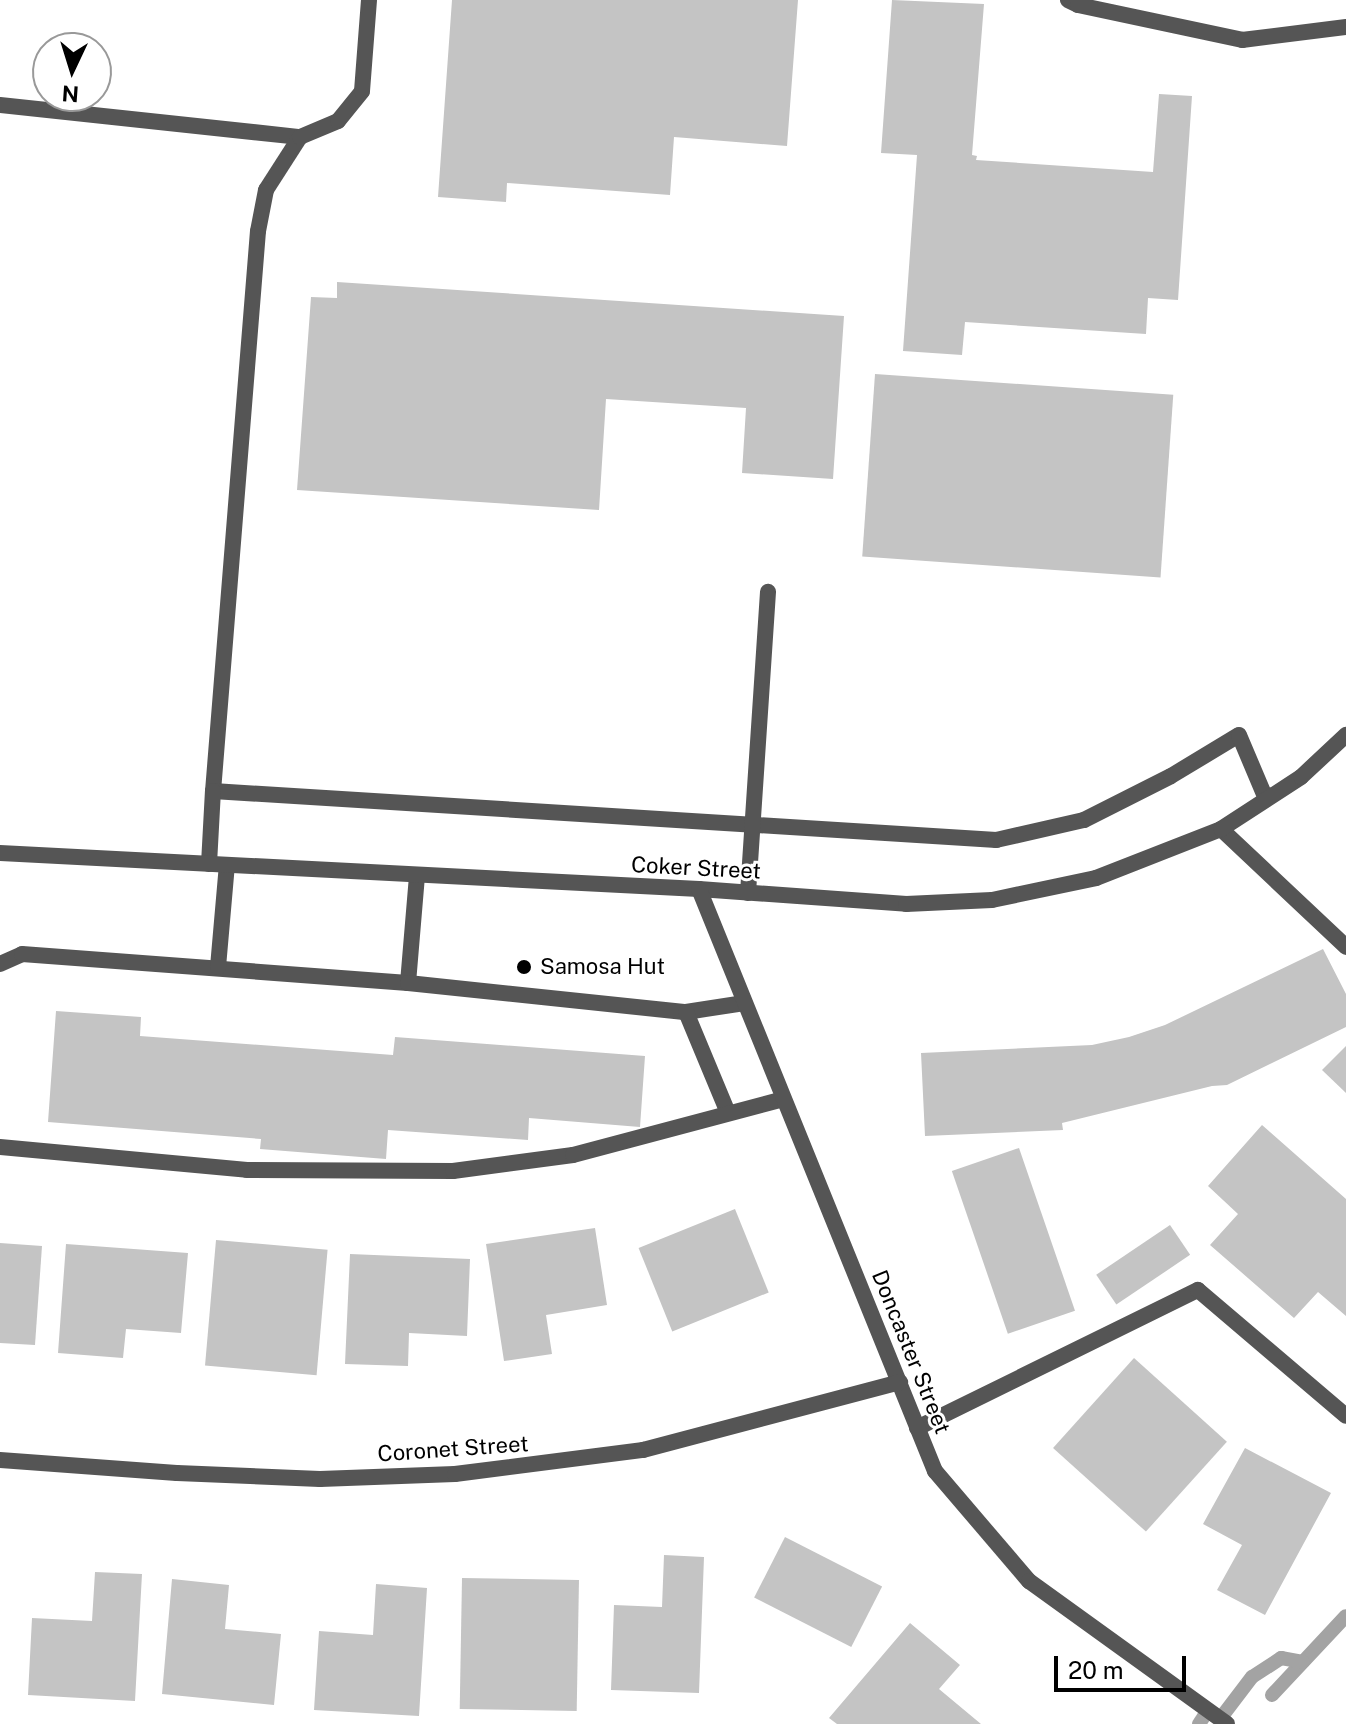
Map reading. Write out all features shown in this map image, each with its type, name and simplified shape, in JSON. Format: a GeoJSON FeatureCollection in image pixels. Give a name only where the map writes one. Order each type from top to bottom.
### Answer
{"type":"FeatureCollection","features":[{"type":"Feature","properties":{"kind":"street"},"geometry":{"type":"LineString","coordinates":[[0,105],[300,137],[338,121],[362,91],[369,0]]}},
{"type":"Feature","properties":{"kind":"street"},"geometry":{"type":"LineString","coordinates":[[1068,0],[1078,5],[1242,40],[1346,27]]}},
{"type":"Feature","properties":{"kind":"street"},"geometry":{"type":"LineString","coordinates":[[209,864],[258,231],[266,190],[300,137]]}},
{"type":"Feature","properties":{"kind":"street"},"geometry":{"type":"LineString","coordinates":[[748,893],[768,592]]}},
{"type":"Feature","properties":{"kind":"street"},"geometry":{"type":"LineString","coordinates":[[213,791],[996,840],[1084,820],[1171,776],[1239,735],[1266,799]]}},
{"type":"Feature","properties":{"kind":"street","name":"Coker Street"},"geometry":{"type":"LineString","coordinates":[[0,853],[699,889],[906,904],[992,900],[1096,878],[1221,829],[1301,777],[1346,735]]}},
{"type":"Feature","properties":{"kind":"street"},"geometry":{"type":"LineString","coordinates":[[1221,829],[1346,947]]}},
{"type":"Feature","properties":{"kind":"street"},"geometry":{"type":"LineString","coordinates":[[218,967],[227,865]]}},
{"type":"Feature","properties":{"kind":"street"},"geometry":{"type":"LineString","coordinates":[[408,983],[417,875]]}},
{"type":"Feature","properties":{"kind":"street","name":"Doncaster Street"},"geometry":{"type":"LineString","coordinates":[[699,889],[935,1471],[1029,1581],[1227,1724]]}},
{"type":"Feature","properties":{"kind":"street"},"geometry":{"type":"LineString","coordinates":[[0,964],[22,954],[218,967],[686,1012],[744,1003]]}},
{"type":"Feature","properties":{"kind":"street"},"geometry":{"type":"LineString","coordinates":[[686,1012],[728,1113]]}},
{"type":"Feature","properties":{"kind":"street"},"geometry":{"type":"LineString","coordinates":[[0,1147],[247,1170],[453,1171],[573,1155],[783,1099]]}},
{"type":"Feature","properties":{"kind":"street"},"geometry":{"type":"LineString","coordinates":[[917,1428],[1198,1290],[1346,1416]]}},
{"type":"Feature","properties":{"kind":"street","name":"Coronet Street"},"geometry":{"type":"LineString","coordinates":[[0,1460],[177,1473],[306,1478],[455,1474],[643,1450],[900,1382]]}},
{"type":"Feature","properties":{"kind":"building"},"geometry":{"type":"Polygon","coordinates":[[[452,0],[798,0],[787,146],[674,137],[670,195],[507,183],[506,202],[438,197],[452,0]]]}},
{"type":"Feature","properties":{"kind":"building"},"geometry":{"type":"Polygon","coordinates":[[[892,0],[984,4],[972,155],[977,156],[976,160],[1153,172],[1159,94],[1192,96],[1178,300],[1148,298],[1146,334],[965,322],[962,355],[903,351],[917,155],[881,153],[892,0]]]}},
{"type":"Feature","properties":{"kind":"building"},"geometry":{"type":"Polygon","coordinates":[[[337,282],[844,316],[833,479],[742,473],[746,408],[606,399],[599,510],[297,490],[311,297],[337,298],[337,282]]]}},
{"type":"Feature","properties":{"kind":"building"},"geometry":{"type":"Polygon","coordinates":[[[875,374],[1173,395],[1161,577],[862,557],[875,374]]]}},
{"type":"Feature","properties":{"kind":"building"},"geometry":{"type":"Polygon","coordinates":[[[1323,949],[1346,994],[1346,1027],[1227,1085],[1062,1123],[1063,1130],[925,1136],[921,1053],[1092,1045],[1129,1037],[1165,1025],[1323,949]]]}},
{"type":"Feature","properties":{"kind":"building"},"geometry":{"type":"Polygon","coordinates":[[[56,1011],[141,1017],[140,1036],[393,1055],[395,1037],[645,1056],[640,1127],[529,1118],[528,1140],[388,1130],[386,1159],[260,1149],[261,1139],[48,1122],[56,1011]]]}},
{"type":"Feature","properties":{"kind":"building"},"geometry":{"type":"Polygon","coordinates":[[[1346,1046],[1346,1093],[1322,1070],[1346,1046]]]}},
{"type":"Feature","properties":{"kind":"building"},"geometry":{"type":"Polygon","coordinates":[[[1262,1125],[1346,1199],[1346,1316],[1318,1292],[1294,1318],[1210,1245],[1238,1214],[1208,1186],[1262,1125]]]}},
{"type":"Feature","properties":{"kind":"building"},"geometry":{"type":"Polygon","coordinates":[[[1019,1148],[1075,1311],[1008,1334],[952,1171],[1019,1148]]]}},
{"type":"Feature","properties":{"kind":"building"},"geometry":{"type":"Polygon","coordinates":[[[735,1209],[769,1292],[672,1331],[639,1248],[735,1209]]]}},
{"type":"Feature","properties":{"kind":"building"},"geometry":{"type":"Polygon","coordinates":[[[1170,1225],[1190,1255],[1116,1305],[1096,1275],[1170,1225]]]}},
{"type":"Feature","properties":{"kind":"building"},"geometry":{"type":"Polygon","coordinates":[[[595,1228],[607,1305],[546,1315],[552,1354],[504,1361],[486,1244],[595,1228]]]}},
{"type":"Feature","properties":{"kind":"building"},"geometry":{"type":"Polygon","coordinates":[[[216,1240],[328,1250],[317,1375],[205,1366],[216,1240]]]}},
{"type":"Feature","properties":{"kind":"building"},"geometry":{"type":"Polygon","coordinates":[[[0,1243],[42,1246],[35,1345],[0,1343],[0,1243]]]}},
{"type":"Feature","properties":{"kind":"building"},"geometry":{"type":"Polygon","coordinates":[[[66,1244],[188,1253],[181,1333],[126,1329],[123,1358],[58,1353],[66,1244]]]}},
{"type":"Feature","properties":{"kind":"building"},"geometry":{"type":"Polygon","coordinates":[[[350,1254],[470,1259],[467,1336],[409,1333],[408,1366],[345,1364],[350,1254]]]}},
{"type":"Feature","properties":{"kind":"building"},"geometry":{"type":"Polygon","coordinates":[[[1134,1358],[1227,1442],[1146,1532],[1053,1448],[1134,1358]]]}},
{"type":"Feature","properties":{"kind":"building"},"geometry":{"type":"Polygon","coordinates":[[[1245,1448],[1331,1493],[1265,1615],[1217,1590],[1242,1545],[1203,1524],[1245,1448]]]}},
{"type":"Feature","properties":{"kind":"building"},"geometry":{"type":"Polygon","coordinates":[[[785,1537],[882,1586],[851,1647],[754,1598],[785,1537]]]}},
{"type":"Feature","properties":{"kind":"building"},"geometry":{"type":"Polygon","coordinates":[[[664,1555],[704,1557],[699,1693],[611,1690],[614,1605],[662,1607],[664,1555]]]}},
{"type":"Feature","properties":{"kind":"building"},"geometry":{"type":"Polygon","coordinates":[[[95,1572],[142,1574],[135,1701],[28,1695],[32,1618],[92,1621],[95,1572]]]}},
{"type":"Feature","properties":{"kind":"building"},"geometry":{"type":"Polygon","coordinates":[[[462,1578],[579,1580],[577,1711],[460,1709],[462,1578]]]}},
{"type":"Feature","properties":{"kind":"building"},"geometry":{"type":"Polygon","coordinates":[[[172,1579],[229,1585],[225,1629],[281,1634],[274,1705],[162,1694],[172,1579]]]}},
{"type":"Feature","properties":{"kind":"building"},"geometry":{"type":"Polygon","coordinates":[[[376,1584],[427,1588],[419,1716],[314,1710],[319,1631],[373,1635],[376,1584]]]}},
{"type":"Feature","properties":{"kind":"building"},"geometry":{"type":"Polygon","coordinates":[[[910,1623],[960,1665],[939,1689],[981,1724],[837,1724],[829,1718],[910,1623]]]}},
{"type":"Feature","properties":{"kind":"waterway"},"geometry":{"type":"LineString","coordinates":[[1272,1695],[1346,1616]]}},
{"type":"Feature","properties":{"kind":"waterway"},"geometry":{"type":"LineString","coordinates":[[1220,1719],[1252,1677],[1281,1658],[1303,1662]]}},
{"type":"Feature","properties":{"kind":"waterway"},"geometry":{"type":"LineString","coordinates":[[1199,1724],[1208,1710]]}},
{"type":"Feature","properties":{"kind":"place","name":"Samosa Hut"},"geometry":{"type":"Point","coordinates":[524,967]}}]}
